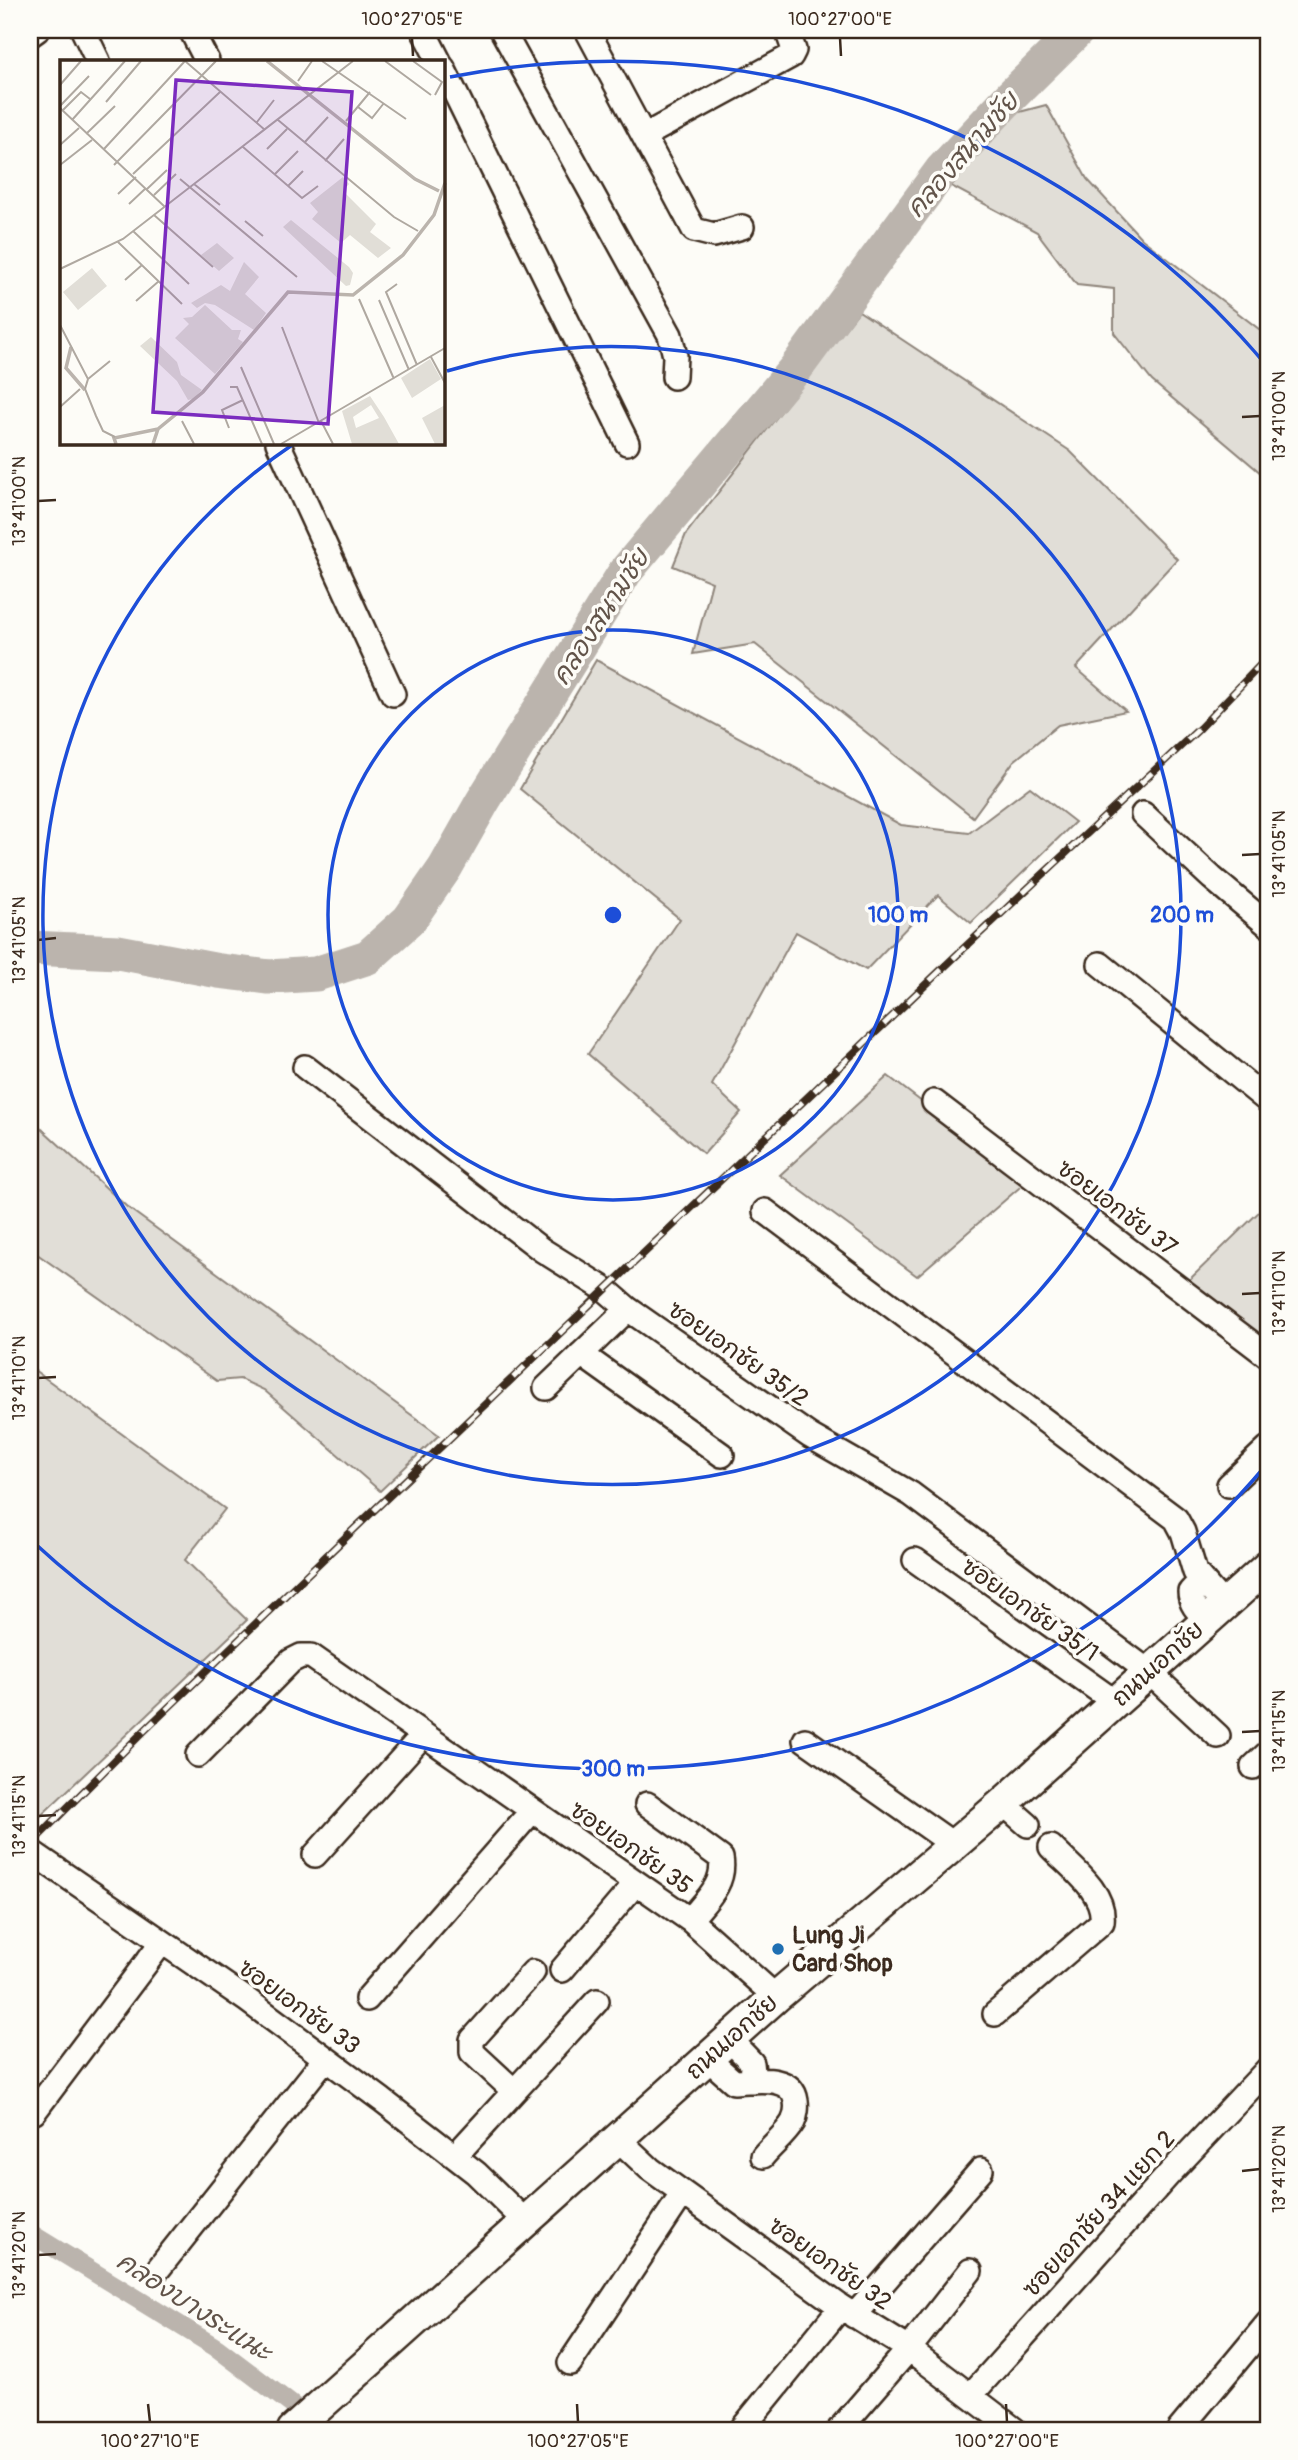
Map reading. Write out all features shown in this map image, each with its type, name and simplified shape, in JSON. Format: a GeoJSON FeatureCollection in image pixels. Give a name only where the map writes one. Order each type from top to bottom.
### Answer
{"type":"FeatureCollection","features":[{"type":"Feature","properties":{"kind":"main road","name":"ถนนเอกชัย"},"geometry":{"type":"LineString","coordinates":[[293,2430],[776,1997],[1003,1803],[1268,1566]]}},
{"type":"Feature","properties":{"kind":"street"},"geometry":{"type":"LineString","coordinates":[[30,34],[37,30]]}},
{"type":"Feature","properties":{"kind":"street"},"geometry":{"type":"LineString","coordinates":[[83,30],[98,60]]}},
{"type":"Feature","properties":{"kind":"street"},"geometry":{"type":"LineString","coordinates":[[191,30],[206,60]]}},
{"type":"Feature","properties":{"kind":"street"},"geometry":{"type":"LineString","coordinates":[[423,30],[438,60]]}},
{"type":"Feature","properties":{"kind":"street"},"geometry":{"type":"LineString","coordinates":[[502,30],[670,335],[674,377]]}},
{"type":"Feature","properties":{"kind":"street"},"geometry":{"type":"LineString","coordinates":[[587,30],[694,230],[714,235],[742,227]]}},
{"type":"Feature","properties":{"kind":"street"},"geometry":{"type":"LineString","coordinates":[[644,136],[790,56],[794,50],[787,30]]}},
{"type":"Feature","properties":{"kind":"street"},"geometry":{"type":"LineString","coordinates":[[444,70],[627,443]]}},
{"type":"Feature","properties":{"kind":"street"},"geometry":{"type":"LineString","coordinates":[[278,444],[393,694]]}},
{"type":"Feature","properties":{"kind":"street"},"geometry":{"type":"LineString","coordinates":[[1143,814],[1268,925]]}},
{"type":"Feature","properties":{"kind":"street"},"geometry":{"type":"LineString","coordinates":[[1100,964],[1268,1101]]}},
{"type":"Feature","properties":{"kind":"street","name":"ซอยเอกชัย 35/2"},"geometry":{"type":"LineString","coordinates":[[305,1067],[542,1250],[606,1290],[628,1309],[810,1436],[911,1494],[1149,1671],[1218,1736]]}},
{"type":"Feature","properties":{"kind":"street","name":"ซอยเอกชัย 37"},"geometry":{"type":"LineString","coordinates":[[934,1102],[1268,1356]]}},
{"type":"Feature","properties":{"kind":"street"},"geometry":{"type":"LineString","coordinates":[[765,1211],[1176,1519],[1183,1532],[1195,1572],[1215,1613]]}},
{"type":"Feature","properties":{"kind":"street"},"geometry":{"type":"LineString","coordinates":[[546,1388],[628,1309]]}},
{"type":"Feature","properties":{"kind":"street"},"geometry":{"type":"LineString","coordinates":[[581,1354],[722,1455]]}},
{"type":"Feature","properties":{"kind":"street"},"geometry":{"type":"LineString","coordinates":[[1229,1485],[1268,1448]]}},
{"type":"Feature","properties":{"kind":"street","name":"ซอยเอกชัย 35/1"},"geometry":{"type":"LineString","coordinates":[[915,1560],[1115,1702]]}},
{"type":"Feature","properties":{"kind":"street","name":"ซอยเอกชัย 35"},"geometry":{"type":"LineString","coordinates":[[198,1755],[291,1661],[301,1656],[311,1656],[690,1920],[776,1997]]}},
{"type":"Feature","properties":{"kind":"street"},"geometry":{"type":"LineString","coordinates":[[315,1856],[423,1735]]}},
{"type":"Feature","properties":{"kind":"street"},"geometry":{"type":"LineString","coordinates":[[805,1740],[954,1844]]}},
{"type":"Feature","properties":{"kind":"street"},"geometry":{"type":"LineString","coordinates":[[1003,1803],[1028,1825]]}},
{"type":"Feature","properties":{"kind":"street"},"geometry":{"type":"LineString","coordinates":[[647,1804],[722,1858],[724,1870],[718,1885],[690,1920]]}},
{"type":"Feature","properties":{"kind":"street"},"geometry":{"type":"LineString","coordinates":[[367,1999],[532,1811]]}},
{"type":"Feature","properties":{"kind":"street"},"geometry":{"type":"LineString","coordinates":[[995,2014],[1102,1922],[1103,1910],[1090,1887],[1051,1847]]}},
{"type":"Feature","properties":{"kind":"street","name":"ซอยเอกชัย 33"},"geometry":{"type":"LineString","coordinates":[[30,1851],[247,2000],[476,2172],[526,2222]]}},
{"type":"Feature","properties":{"kind":"street"},"geometry":{"type":"LineString","coordinates":[[562,1970],[636,1883]]}},
{"type":"Feature","properties":{"kind":"street"},"geometry":{"type":"LineString","coordinates":[[34,2112],[162,1942]]}},
{"type":"Feature","properties":{"kind":"street"},"geometry":{"type":"LineString","coordinates":[[514,2091],[472,2053],[472,2040],[533,1972]]}},
{"type":"Feature","properties":{"kind":"street"},"geometry":{"type":"LineString","coordinates":[[455,2156],[597,2001]]}},
{"type":"Feature","properties":{"kind":"street"},"geometry":{"type":"LineString","coordinates":[[719,2049],[752,2063],[754,2081],[775,2081],[785,2084],[795,2093],[797,2106],[793,2122],[763,2156]]}},
{"type":"Feature","properties":{"kind":"street"},"geometry":{"type":"LineString","coordinates":[[159,2268],[325,2059]]}},
{"type":"Feature","properties":{"kind":"street","name":"ซอยเอกชัย 34 แยก 2"},"geometry":{"type":"LineString","coordinates":[[971,2395],[1170,2173],[1268,2069]]}},
{"type":"Feature","properties":{"kind":"street","name":"ซอยเอกชัย 32"},"geometry":{"type":"LineString","coordinates":[[618,2139],[650,2169],[848,2311],[909,2349],[1015,2430]]}},
{"type":"Feature","properties":{"kind":"street"},"geometry":{"type":"LineString","coordinates":[[741,2430],[981,2170]]}},
{"type":"Feature","properties":{"kind":"street"},"geometry":{"type":"LineString","coordinates":[[570,2363],[683,2193]]}},
{"type":"Feature","properties":{"kind":"street"},"geometry":{"type":"LineString","coordinates":[[839,2430],[909,2349],[970,2271]]}},
{"type":"Feature","properties":{"kind":"street"},"geometry":{"type":"LineString","coordinates":[[1179,2430],[1268,2323]]}},
{"type":"Feature","properties":{"kind":"shaded area"},"geometry":{"type":"Polygon","coordinates":[[[1046,105],[1087,179],[1142,239],[1268,336],[1268,479],[1152,381],[1114,333],[1114,289],[1077,285],[1037,232],[951,186],[1012,114],[1046,105]]]}},
{"type":"Feature","properties":{"kind":"shaded area"},"geometry":{"type":"Polygon","coordinates":[[[859,311],[1070,451],[1177,559],[1076,668],[1126,711],[1058,725],[1014,761],[973,817],[755,644],[693,654],[712,582],[673,566],[686,534],[859,311]]]}},
{"type":"Feature","properties":{"kind":"shaded area"},"geometry":{"type":"Polygon","coordinates":[[[596,660],[901,825],[969,833],[1030,787],[1075,822],[971,923],[938,895],[866,970],[796,932],[712,1085],[741,1112],[704,1154],[588,1054],[680,919],[520,789],[596,660]]]}},
{"type":"Feature","properties":{"kind":"shaded area"},"geometry":{"type":"Polygon","coordinates":[[[888,1076],[1026,1182],[917,1276],[780,1175],[888,1076]]]}},
{"type":"Feature","properties":{"kind":"shaded area"},"geometry":{"type":"Polygon","coordinates":[[[30,1118],[127,1207],[439,1435],[380,1491],[264,1390],[240,1379],[217,1381],[30,1249],[30,1118]]]}},
{"type":"Feature","properties":{"kind":"shaded area"},"geometry":{"type":"Polygon","coordinates":[[[1268,1203],[1268,1326],[1261,1335],[1188,1281],[1268,1203]]]}},
{"type":"Feature","properties":{"kind":"shaded area"},"geometry":{"type":"Polygon","coordinates":[[[30,1367],[225,1509],[185,1560],[247,1620],[30,1826],[30,1367]]]}},
{"type":"Feature","properties":{"kind":"waterway","name":"คลองสนามชัย"},"geometry":{"type":"LineString","coordinates":[[30,948],[118,952],[219,971],[269,977],[316,974],[368,957],[409,920],[445,868],[483,801],[625,572],[796,368],[942,170],[1078,30]]}},
{"type":"Feature","properties":{"kind":"waterway","name":"คลองบางระแนะ"},"geometry":{"type":"LineString","coordinates":[[30,2233],[217,2348],[325,2430]]}},
{"type":"Feature","properties":{"kind":"railway"},"geometry":{"type":"LineString","coordinates":[[30,1845],[347,1536],[962,950],[1200,728],[1268,657]]}},
{"type":"Feature","properties":{"kind":"place","name":"Lung Ji Card Shop"},"geometry":{"type":"Point","coordinates":[778,1949]}}]}
